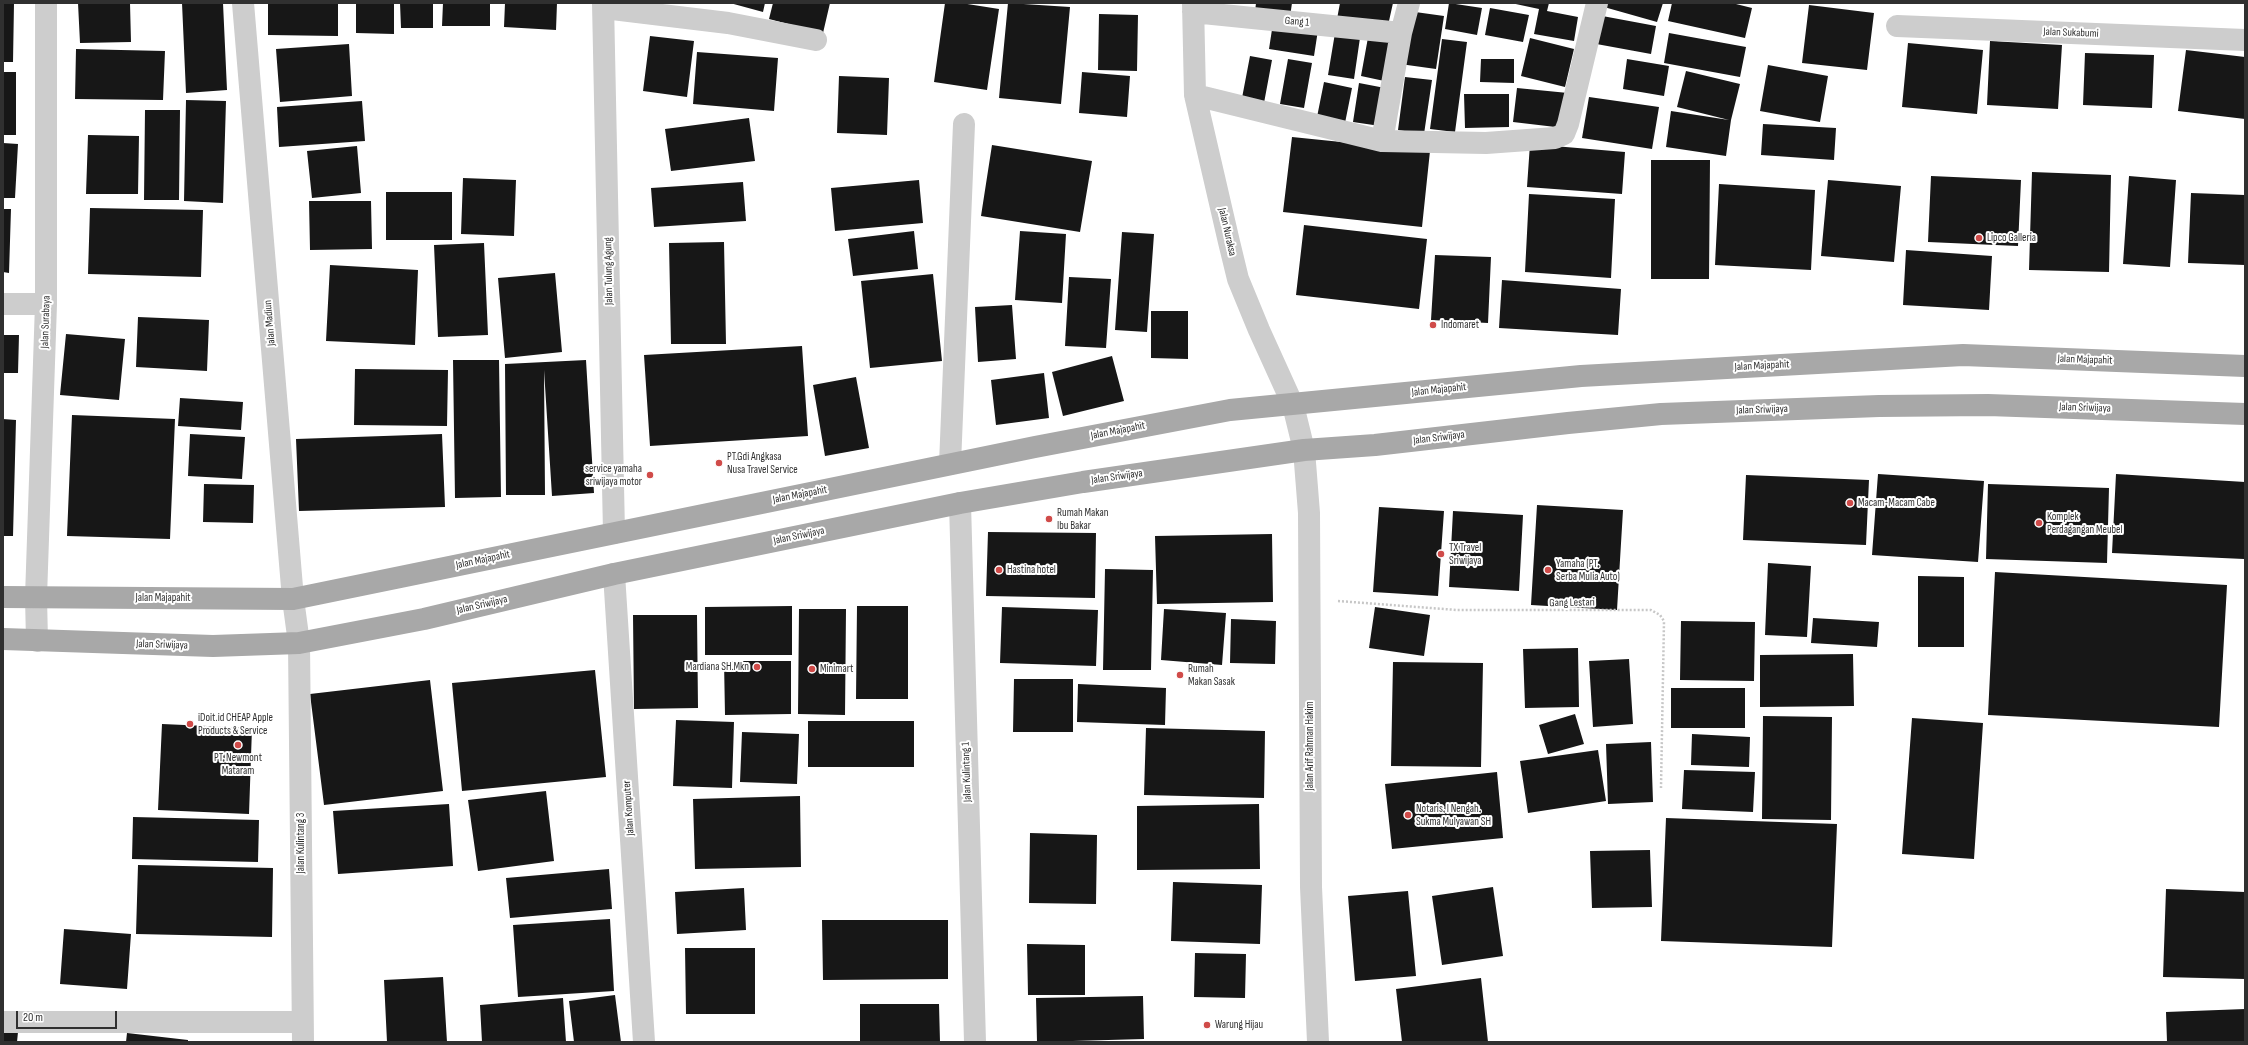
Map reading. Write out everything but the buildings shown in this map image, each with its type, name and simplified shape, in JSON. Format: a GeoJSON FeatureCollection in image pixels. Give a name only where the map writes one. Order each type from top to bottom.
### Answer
{"type":"FeatureCollection","features":[{"type":"Feature","properties":{"kind":"main road","name":"Jalan Majapahit"},"geometry":{"type":"LineString","coordinates":[[3,597],[293,599],[950,464],[1230,410],[1581,376],[1963,355],[2245,366]]}},
{"type":"Feature","properties":{"kind":"main road","name":"Jalan Sriwijaya"},"geometry":{"type":"LineString","coordinates":[[3,639],[213,646],[299,643],[424,619],[614,574],[960,503],[1083,482],[1304,450],[1375,445],[1661,414],[1848,407],[1988,405],[2245,414]]}},
{"type":"Feature","properties":{"kind":"street","name":"Jalan Surabaya"},"geometry":{"type":"LineString","coordinates":[[38,641],[36,597],[46,304],[46,3]]}},
{"type":"Feature","properties":{"kind":"street","name":"Jalan Madiun"},"geometry":{"type":"LineString","coordinates":[[243,3],[293,599],[299,643]]}},
{"type":"Feature","properties":{"kind":"street"},"geometry":{"type":"LineString","coordinates":[[1382,141],[1401,33],[1409,3]]}},
{"type":"Feature","properties":{"kind":"street"},"geometry":{"type":"LineString","coordinates":[[1195,94],[1382,141],[1486,143],[1555,138],[1564,134],[1580,82],[1597,3]]}},
{"type":"Feature","properties":{"kind":"street","name":"Jalan Tulung Agung"},"geometry":{"type":"LineString","coordinates":[[614,533],[603,6],[728,23],[816,40]]}},
{"type":"Feature","properties":{"kind":"street","name":"Gang 1"},"geometry":{"type":"LineString","coordinates":[[1193,8],[1401,33]]}},
{"type":"Feature","properties":{"kind":"street","name":"Jalan Nuraksa"},"geometry":{"type":"LineString","coordinates":[[1193,8],[1195,94],[1238,279],[1293,405],[1304,450]]}},
{"type":"Feature","properties":{"kind":"street","name":"Jalan Sukabumi"},"geometry":{"type":"LineString","coordinates":[[1897,26],[2245,40]]}},
{"type":"Feature","properties":{"kind":"street"},"geometry":{"type":"LineString","coordinates":[[950,464],[964,124]]}},
{"type":"Feature","properties":{"kind":"street"},"geometry":{"type":"LineString","coordinates":[[3,304],[46,304]]}},
{"type":"Feature","properties":{"kind":"street","name":"Jalan Arif Rahman Hakim"},"geometry":{"type":"LineString","coordinates":[[1304,450],[1309,513],[1311,888],[1318,1042]]}},
{"type":"Feature","properties":{"kind":"street","name":"Jalan Kulintang 1"},"geometry":{"type":"LineString","coordinates":[[960,503],[975,1042]]}},
{"type":"Feature","properties":{"kind":"street","name":"Jalan Komputer"},"geometry":{"type":"LineString","coordinates":[[614,574],[644,1042]]}},
{"type":"Feature","properties":{"kind":"street","name":"Jalan Kulintang 3"},"geometry":{"type":"LineString","coordinates":[[299,643],[303,1032]]}},
{"type":"Feature","properties":{"kind":"street"},"geometry":{"type":"LineString","coordinates":[[3,1022],[303,1032]]}},
{"type":"Feature","properties":{"kind":"path","name":"Gang Lestari"},"geometry":{"type":"LineString","coordinates":[[1310,598],[1457,610],[1651,610],[1660,615],[1664,621],[1661,788]]}},
{"type":"Feature","properties":{"kind":"place","name":"Lipco Galleria"},"geometry":{"type":"Point","coordinates":[1979,238]}},
{"type":"Feature","properties":{"kind":"place","name":"Indomaret"},"geometry":{"type":"Point","coordinates":[1433,325]}},
{"type":"Feature","properties":{"kind":"place","name":"PT.Gdi Angkasa Nusa Travel Service"},"geometry":{"type":"Point","coordinates":[719,463]}},
{"type":"Feature","properties":{"kind":"place","name":"service yamaha sriwijaya motor"},"geometry":{"type":"Point","coordinates":[650,475]}},
{"type":"Feature","properties":{"kind":"place","name":"Macam-Macam Cabe"},"geometry":{"type":"Point","coordinates":[1850,503]}},
{"type":"Feature","properties":{"kind":"place","name":"Rumah Makan Ibu Bakar"},"geometry":{"type":"Point","coordinates":[1049,519]}},
{"type":"Feature","properties":{"kind":"place","name":"Komplek Perdagangan Meubel"},"geometry":{"type":"Point","coordinates":[2039,523]}},
{"type":"Feature","properties":{"kind":"place","name":"TX Travel Sriwijaya"},"geometry":{"type":"Point","coordinates":[1441,554]}},
{"type":"Feature","properties":{"kind":"place","name":"Hastina hotel"},"geometry":{"type":"Point","coordinates":[999,570]}},
{"type":"Feature","properties":{"kind":"place","name":"Yamaha (PT. Serba Mulia Auto)"},"geometry":{"type":"Point","coordinates":[1548,570]}},
{"type":"Feature","properties":{"kind":"place","name":"Mardiana SH.Mkn"},"geometry":{"type":"Point","coordinates":[757,667]}},
{"type":"Feature","properties":{"kind":"place","name":"Minimart"},"geometry":{"type":"Point","coordinates":[812,669]}},
{"type":"Feature","properties":{"kind":"place","name":"Rumah Makan Sasak"},"geometry":{"type":"Point","coordinates":[1180,675]}},
{"type":"Feature","properties":{"kind":"place","name":"iDoit.id CHEAP Apple Products & Service"},"geometry":{"type":"Point","coordinates":[190,724]}},
{"type":"Feature","properties":{"kind":"place","name":"PT. Newmont Mataram"},"geometry":{"type":"Point","coordinates":[238,745]}},
{"type":"Feature","properties":{"kind":"place","name":"Notaris. I Nengah. Sukma Mulyawan SH"},"geometry":{"type":"Point","coordinates":[1408,815]}},
{"type":"Feature","properties":{"kind":"place","name":"Warung Hijau"},"geometry":{"type":"Point","coordinates":[1207,1025]}}]}
